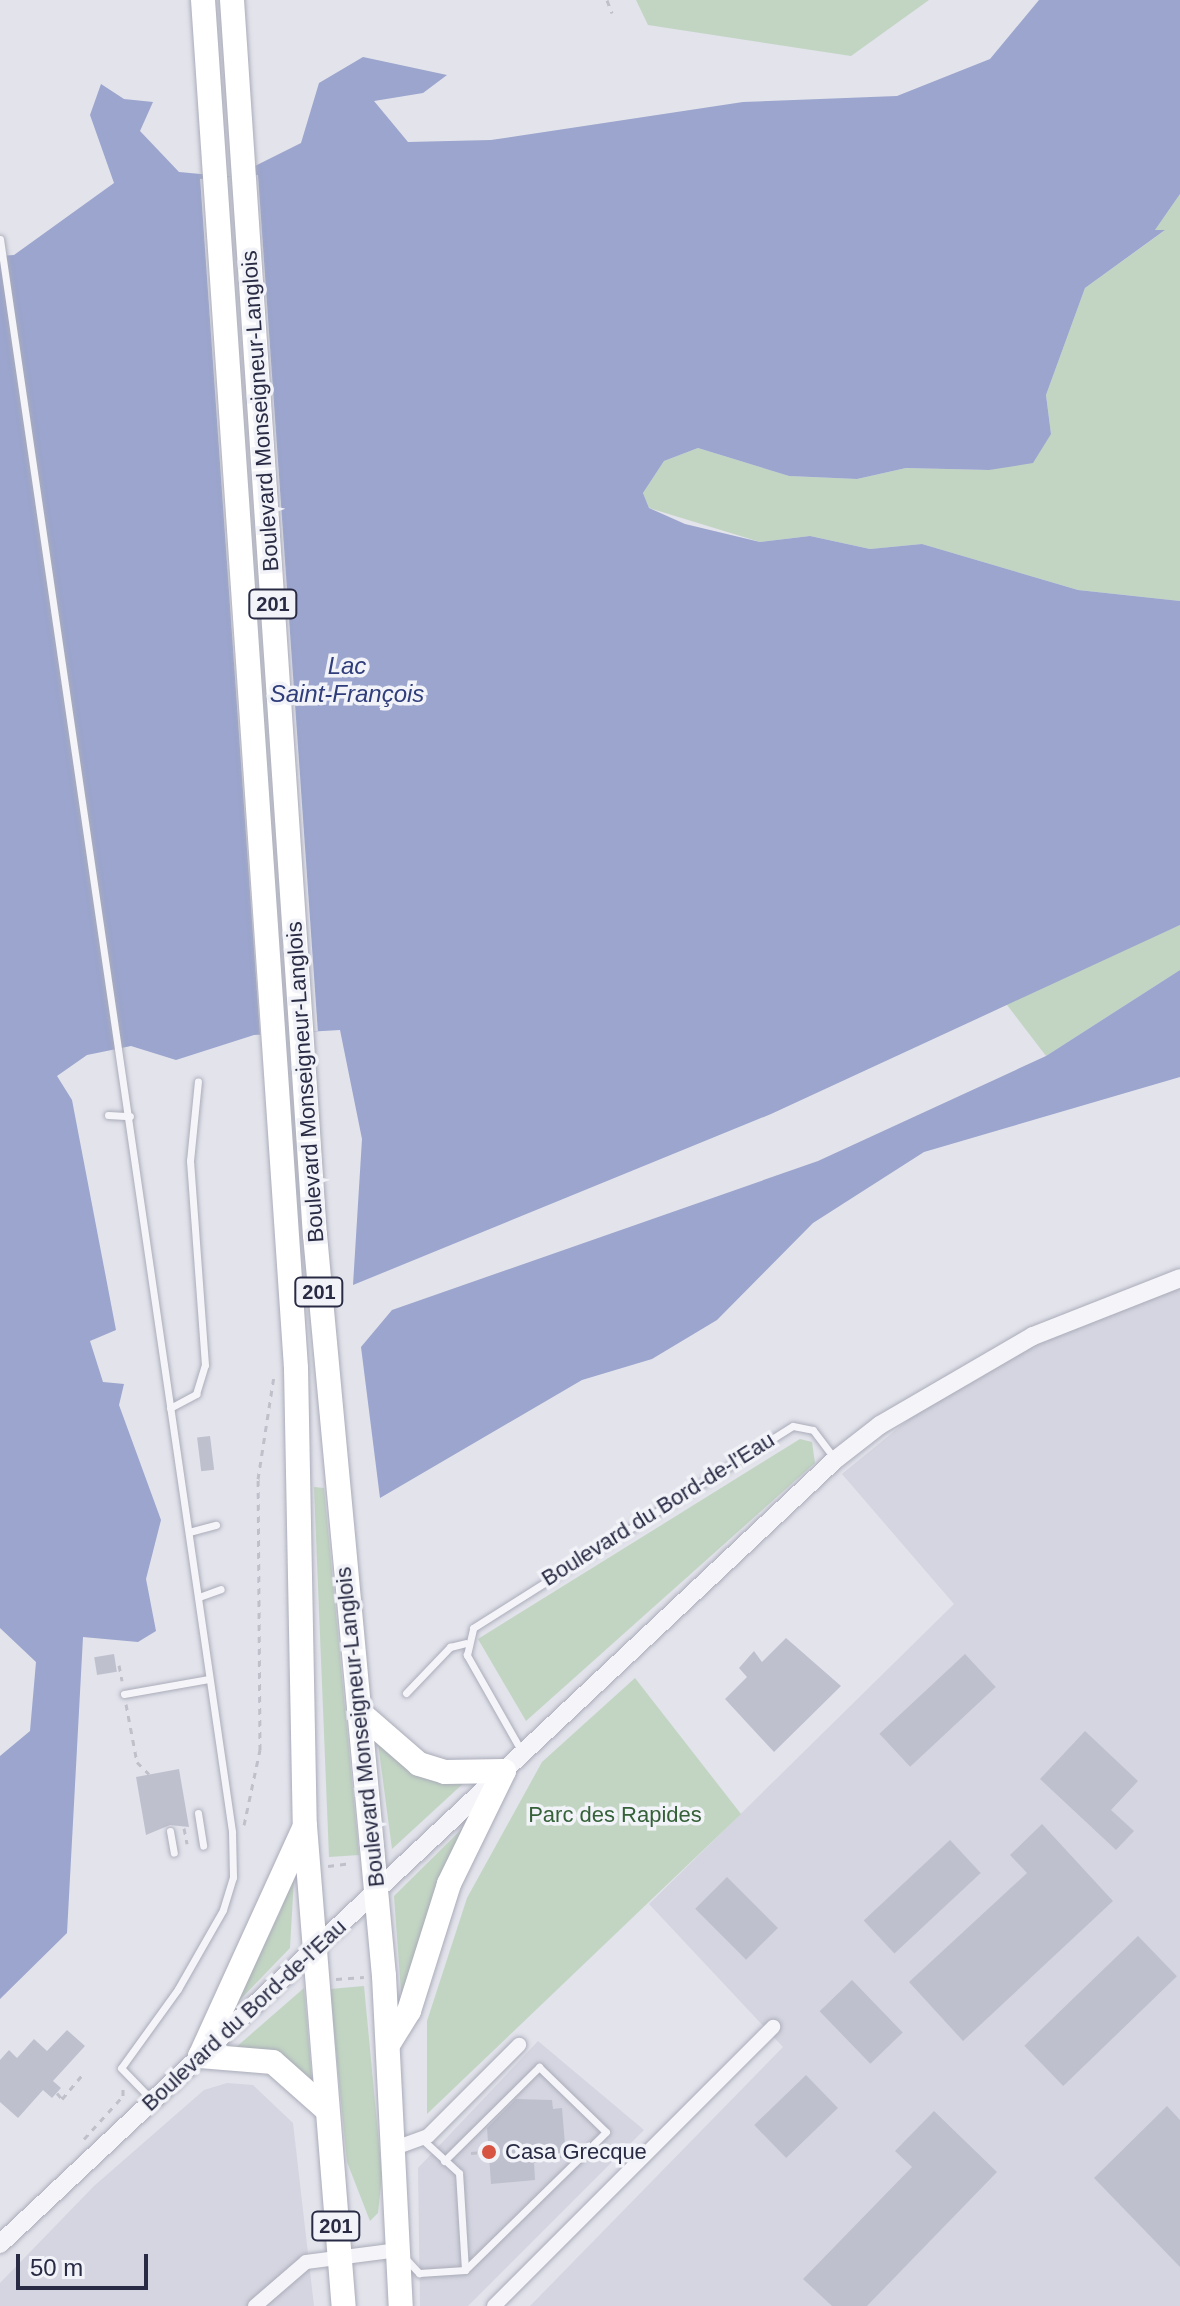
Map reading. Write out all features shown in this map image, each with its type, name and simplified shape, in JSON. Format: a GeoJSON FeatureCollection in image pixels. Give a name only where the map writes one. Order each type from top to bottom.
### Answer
{"type":"FeatureCollection","features":[{"type":"Feature","properties":{"kind":"highway","name":"Boulevard Monseigneur-Langlois"},"geometry":{"type":"LineString","coordinates":[[203,0],[298,1414],[305,1826],[344,2306]]}},
{"type":"Feature","properties":{"kind":"highway","name":"Boulevard Monseigneur-Langlois"},"geometry":{"type":"LineString","coordinates":[[232,0],[302,1032],[388,2044],[401,2306]]}},
{"type":"Feature","properties":{"kind":"highway"},"geometry":{"type":"LineString","coordinates":[[359,1712],[419,1764],[445,1772],[504,1771],[444,1895],[409,2011],[388,2044]]}},
{"type":"Feature","properties":{"kind":"highway"},"geometry":{"type":"LineString","coordinates":[[305,1826],[200,2056],[273,2062],[326,2109]]}},
{"type":"Feature","properties":{"kind":"street","name":"Boulevard du Bord-de-l'Eau"},"geometry":{"type":"LineString","coordinates":[[0,2244],[835,1460],[880,1425],[1033,1336],[1180,1278]]}},
{"type":"Feature","properties":{"kind":"street"},"geometry":{"type":"LineString","coordinates":[[494,2306],[773,2027]]}},
{"type":"Feature","properties":{"kind":"street"},"geometry":{"type":"LineString","coordinates":[[395,2148],[423,2140],[519,2045]]}},
{"type":"Feature","properties":{"kind":"street"},"geometry":{"type":"LineString","coordinates":[[255,2306],[295,2269],[339,2254],[398,2250]]}},
{"type":"Feature","properties":{"kind":"lane"},"geometry":{"type":"LineString","coordinates":[[0,239],[232,1832],[231,1888],[178,1989],[121,2068],[153,2101]]}},
{"type":"Feature","properties":{"kind":"lane"},"geometry":{"type":"LineString","coordinates":[[170,1408],[196,1394],[205,1365],[190,1161],[198,1081]]}},
{"type":"Feature","properties":{"kind":"lane"},"geometry":{"type":"LineString","coordinates":[[108,1115],[130,1116]]}},
{"type":"Feature","properties":{"kind":"lane","name":"Boulevard du Bord-de-l'Eau"},"geometry":{"type":"LineString","coordinates":[[406,1693],[450,1647],[466,1643],[505,1604],[793,1426],[813,1430],[835,1460]]}},
{"type":"Feature","properties":{"kind":"lane"},"geometry":{"type":"LineString","coordinates":[[189,1532],[216,1525]]}},
{"type":"Feature","properties":{"kind":"lane"},"geometry":{"type":"LineString","coordinates":[[199,1597],[221,1589]]}},
{"type":"Feature","properties":{"kind":"lane"},"geometry":{"type":"LineString","coordinates":[[466,1643],[522,1753]]}},
{"type":"Feature","properties":{"kind":"lane"},"geometry":{"type":"LineString","coordinates":[[124,1694],[209,1679]]}},
{"type":"Feature","properties":{"kind":"lane"},"geometry":{"type":"LineString","coordinates":[[198,1813],[203,1846]]}},
{"type":"Feature","properties":{"kind":"lane"},"geometry":{"type":"LineString","coordinates":[[170,1831],[174,1853]]}},
{"type":"Feature","properties":{"kind":"lane"},"geometry":{"type":"LineString","coordinates":[[398,2250],[419,2273],[465,2270],[606,2132],[539,2067],[444,2161]]}},
{"type":"Feature","properties":{"kind":"lane"},"geometry":{"type":"LineString","coordinates":[[423,2140],[459,2173],[465,2270]]}},
{"type":"Feature","properties":{"kind":"path"},"geometry":{"type":"LineString","coordinates":[[607,0],[612,13]]}},
{"type":"Feature","properties":{"kind":"path"},"geometry":{"type":"LineString","coordinates":[[241,1831],[260,1750],[258,1479],[275,1370]]}},
{"type":"Feature","properties":{"kind":"path"},"geometry":{"type":"LineString","coordinates":[[119,1665],[137,1762],[149,1774]]}},
{"type":"Feature","properties":{"kind":"path"},"geometry":{"type":"LineString","coordinates":[[184,1828],[188,1850]]}},
{"type":"Feature","properties":{"kind":"path"},"geometry":{"type":"LineString","coordinates":[[330,1865],[358,1862]]}},
{"type":"Feature","properties":{"kind":"path","name":"Boulevard du Bord-de-l'Eau"},"geometry":{"type":"LineString","coordinates":[[331,1980],[363,1977]]}},
{"type":"Feature","properties":{"kind":"path","name":"Boulevard du Bord-de-l'Eau"},"geometry":{"type":"LineString","coordinates":[[107,2112],[123,2096],[121,2068]]}},
{"type":"Feature","properties":{"kind":"path"},"geometry":{"type":"LineString","coordinates":[[57,2093],[62,2099],[82,2075]]}},
{"type":"Feature","properties":{"kind":"shaded area"},"geometry":{"type":"Polygon","coordinates":[[[1180,1278],[1180,2306],[530,2306],[783,2047],[649,1904],[954,1604],[842,1474],[953,1383],[1033,1336],[1180,1278]]]}},
{"type":"Feature","properties":{"kind":"shaded area"},"geometry":{"type":"Polygon","coordinates":[[[538,2041],[644,2130],[468,2306],[420,2306],[418,2168],[538,2041]]]}},
{"type":"Feature","properties":{"kind":"shaded area"},"geometry":{"type":"Polygon","coordinates":[[[227,2083],[253,2085],[293,2123],[314,2306],[0,2306],[0,2283],[94,2186],[204,2090],[227,2083]]]}},
{"type":"Feature","properties":{"kind":"green space"},"geometry":{"type":"Polygon","coordinates":[[[636,0],[929,0],[851,56],[648,25],[636,0]]]}},
{"type":"Feature","properties":{"kind":"green space"},"geometry":{"type":"Polygon","coordinates":[[[1180,194],[1180,601],[1078,590],[922,544],[870,549],[810,536],[760,542],[649,508],[643,493],[664,461],[698,448],[789,476],[857,479],[906,468],[989,470],[1051,434],[1046,395],[1085,288],[1164,231],[1155,230],[1180,194]]]}},
{"type":"Feature","properties":{"kind":"green space"},"geometry":{"type":"Polygon","coordinates":[[[1180,925],[1180,970],[1046,1056],[1004,1001],[1180,925]]]}},
{"type":"Feature","properties":{"kind":"green space"},"geometry":{"type":"Polygon","coordinates":[[[800,1439],[812,1442],[815,1463],[526,1721],[478,1639],[800,1439]]]}},
{"type":"Feature","properties":{"kind":"green space"},"geometry":{"type":"Polygon","coordinates":[[[314,1487],[324,1488],[359,1855],[329,1857],[314,1487]]]}},
{"type":"Feature","properties":{"kind":"green space","name":"Parc des Rapides"},"geometry":{"type":"Polygon","coordinates":[[[635,1678],[741,1814],[427,2114],[427,2021],[467,1898],[542,1762],[635,1678]]]}},
{"type":"Feature","properties":{"kind":"green space"},"geometry":{"type":"Polygon","coordinates":[[[378,1743],[413,1771],[467,1780],[392,1849],[378,1743]]]}},
{"type":"Feature","properties":{"kind":"green space"},"geometry":{"type":"Polygon","coordinates":[[[476,1815],[402,2005],[394,1896],[476,1815]]]}},
{"type":"Feature","properties":{"kind":"green space"},"geometry":{"type":"Polygon","coordinates":[[[295,1861],[290,1948],[236,2004],[281,1910],[295,1861]]]}},
{"type":"Feature","properties":{"kind":"green space"},"geometry":{"type":"Polygon","coordinates":[[[364,1986],[382,2176],[378,2213],[370,2221],[347,2162],[330,1989],[364,1986]]]}},
{"type":"Feature","properties":{"kind":"green space"},"geometry":{"type":"Polygon","coordinates":[[[304,1988],[312,2081],[269,2051],[234,2049],[304,1988]]]}},
{"type":"Feature","properties":{"kind":"water","name":"Lac Saint-François"},"geometry":{"type":"Polygon","coordinates":[[[1039,0],[1180,0],[1180,194],[1155,230],[1165,230],[1085,288],[1046,395],[1051,434],[1033,463],[989,470],[906,468],[857,479],[789,476],[698,448],[664,461],[643,493],[649,508],[685,524],[760,542],[810,536],[870,549],[922,544],[1078,590],[1180,601],[1180,925],[771,1114],[353,1285],[362,1139],[340,1030],[254,1035],[176,1060],[131,1046],[87,1055],[57,1076],[72,1100],[116,1330],[90,1341],[103,1382],[124,1384],[119,1405],[161,1520],[146,1579],[156,1631],[138,1642],[83,1637],[67,1933],[0,1999],[0,1756],[30,1731],[36,1662],[0,1628],[0,256],[14,255],[114,183],[90,115],[101,84],[124,99],[153,102],[140,131],[179,172],[233,177],[301,143],[319,83],[363,57],[447,75],[423,93],[374,101],[408,142],[491,140],[743,102],[897,96],[990,59],[1039,0]]]}},
{"type":"Feature","properties":{"kind":"water"},"geometry":{"type":"Polygon","coordinates":[[[1180,970],[1180,1077],[924,1152],[813,1223],[717,1320],[652,1359],[582,1380],[380,1498],[361,1347],[392,1310],[818,1161],[1046,1056],[1180,970]]]}},
{"type":"Feature","properties":{"kind":"pier"},"geometry":{"type":"Polygon","coordinates":[[[258,175],[318,1031],[260,1035],[200,179],[258,175]]]}},
{"type":"Feature","properties":{"kind":"building"},"geometry":{"type":"Polygon","coordinates":[[[210,1436],[214,1470],[201,1471],[197,1438],[210,1436]]]}},
{"type":"Feature","properties":{"kind":"building"},"geometry":{"type":"Polygon","coordinates":[[[786,1638],[841,1686],[774,1752],[725,1699],[747,1677],[739,1668],[754,1651],[762,1662],[786,1638]]]}},
{"type":"Feature","properties":{"kind":"building"},"geometry":{"type":"Polygon","coordinates":[[[114,1654],[117,1672],[97,1675],[94,1657],[114,1654]]]}},
{"type":"Feature","properties":{"kind":"building"},"geometry":{"type":"Polygon","coordinates":[[[965,1654],[996,1687],[910,1767],[879,1734],[965,1654]]]}},
{"type":"Feature","properties":{"kind":"building"},"geometry":{"type":"Polygon","coordinates":[[[1085,1731],[1138,1781],[1111,1810],[1134,1831],[1116,1850],[1040,1779],[1085,1731]]]}},
{"type":"Feature","properties":{"kind":"building"},"geometry":{"type":"Polygon","coordinates":[[[179,1769],[189,1827],[170,1825],[146,1835],[136,1777],[179,1769]]]}},
{"type":"Feature","properties":{"kind":"building"},"geometry":{"type":"Polygon","coordinates":[[[1042,1824],[1113,1901],[963,2041],[909,1982],[1027,1873],[1010,1855],[1042,1824]]]}},
{"type":"Feature","properties":{"kind":"building"},"geometry":{"type":"Polygon","coordinates":[[[950,1840],[981,1873],[894,1953],[864,1920],[950,1840]]]}},
{"type":"Feature","properties":{"kind":"building"},"geometry":{"type":"Polygon","coordinates":[[[727,1877],[778,1928],[746,1960],[695,1909],[727,1877]]]}},
{"type":"Feature","properties":{"kind":"building"},"geometry":{"type":"Polygon","coordinates":[[[1138,1936],[1177,1976],[1063,2086],[1024,2046],[1138,1936]]]}},
{"type":"Feature","properties":{"kind":"building"},"geometry":{"type":"Polygon","coordinates":[[[852,1980],[903,2033],[870,2064],[820,2011],[852,1980]]]}},
{"type":"Feature","properties":{"kind":"building"},"geometry":{"type":"Polygon","coordinates":[[[67,2030],[85,2046],[53,2081],[61,2088],[52,2098],[43,2090],[18,2118],[0,2102],[0,2060],[9,2050],[17,2058],[34,2039],[47,2051],[67,2030]]]}},
{"type":"Feature","properties":{"kind":"building"},"geometry":{"type":"Polygon","coordinates":[[[806,2075],[838,2108],[786,2158],[754,2125],[806,2075]]]}},
{"type":"Feature","properties":{"kind":"building"},"geometry":{"type":"Polygon","coordinates":[[[516,2099],[552,2100],[553,2109],[562,2108],[566,2157],[534,2163],[535,2180],[491,2184],[487,2128],[516,2099]]]}},
{"type":"Feature","properties":{"kind":"building"},"geometry":{"type":"Polygon","coordinates":[[[1167,2106],[1180,2120],[1180,2267],[1094,2178],[1167,2106]]]}},
{"type":"Feature","properties":{"kind":"building"},"geometry":{"type":"Polygon","coordinates":[[[934,2111],[997,2172],[867,2306],[832,2306],[803,2279],[912,2167],[895,2151],[934,2111]]]}},
{"type":"Feature","properties":{"kind":"place","name":"Casa Grecque"},"geometry":{"type":"Point","coordinates":[489,2152]}}]}
